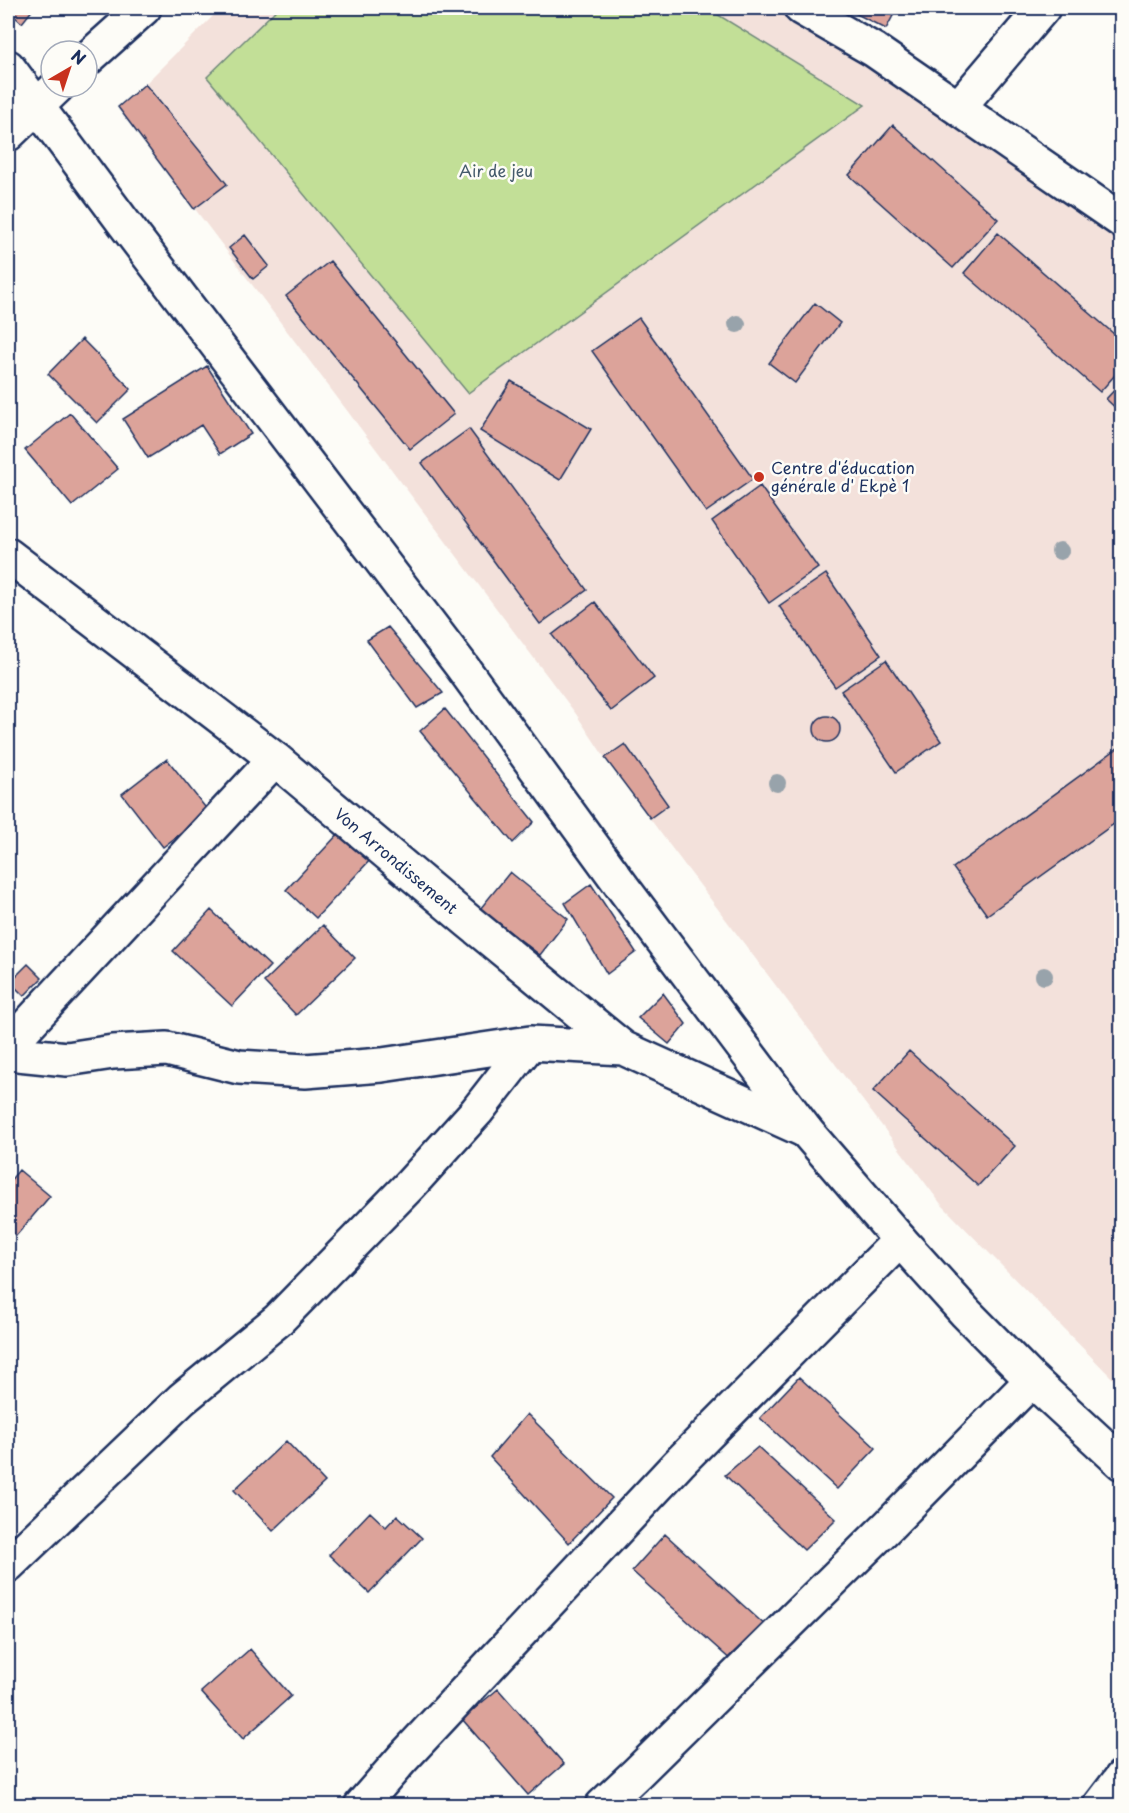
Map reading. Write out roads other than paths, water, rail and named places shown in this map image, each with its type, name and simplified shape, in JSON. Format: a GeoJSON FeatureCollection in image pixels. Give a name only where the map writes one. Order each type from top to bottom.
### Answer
{"type":"FeatureCollection","features":[{"type":"Feature","properties":{"kind":"street"},"geometry":{"type":"LineString","coordinates":[[99,49],[144,8]]}},
{"type":"Feature","properties":{"kind":"street"},"geometry":{"type":"LineString","coordinates":[[801,8],[874,50],[1122,221]]}},
{"type":"Feature","properties":{"kind":"street"},"geometry":{"type":"LineString","coordinates":[[957,108],[1043,8]]}},
{"type":"Feature","properties":{"kind":"street"},"geometry":{"type":"LineString","coordinates":[[8,67],[39,90]]}},
{"type":"Feature","properties":{"kind":"street"},"geometry":{"type":"LineString","coordinates":[[8,134],[44,99]]}},
{"type":"Feature","properties":{"kind":"street"},"geometry":{"type":"LineString","coordinates":[[49,99],[124,224],[460,664],[624,889],[806,1131],[966,1313],[1032,1380],[1122,1463]]}},
{"type":"Feature","properties":{"kind":"street","name":"Von Arrondissement"},"geometry":{"type":"LineString","coordinates":[[8,555],[275,759],[623,1048],[806,1131]]}},
{"type":"Feature","properties":{"kind":"street"},"geometry":{"type":"LineString","coordinates":[[8,1046],[275,759]]}},
{"type":"Feature","properties":{"kind":"street"},"geometry":{"type":"LineString","coordinates":[[8,1053],[68,1059],[113,1052],[167,1049],[239,1067],[305,1071],[382,1065],[530,1043],[623,1048]]}},
{"type":"Feature","properties":{"kind":"street"},"geometry":{"type":"LineString","coordinates":[[8,1565],[182,1399],[278,1320],[410,1185],[477,1111],[530,1043]]}},
{"type":"Feature","properties":{"kind":"street"},"geometry":{"type":"LineString","coordinates":[[361,1806],[402,1759],[679,1463],[900,1240]]}},
{"type":"Feature","properties":{"kind":"street"},"geometry":{"type":"LineString","coordinates":[[602,1806],[855,1558],[1032,1380]]}},
{"type":"Feature","properties":{"kind":"street"},"geometry":{"type":"LineString","coordinates":[[1100,1806],[1122,1777]]}},
{"type":"Feature","properties":{"kind":"place","name":"Centre d'éducation générale d' Ekpè 1"},"geometry":{"type":"Point","coordinates":[759,477]}},
{"type":"Feature","properties":{"kind":"park label","name":"Air de jeu"},"geometry":{"type":"Point","coordinates":[496,171]}}]}
